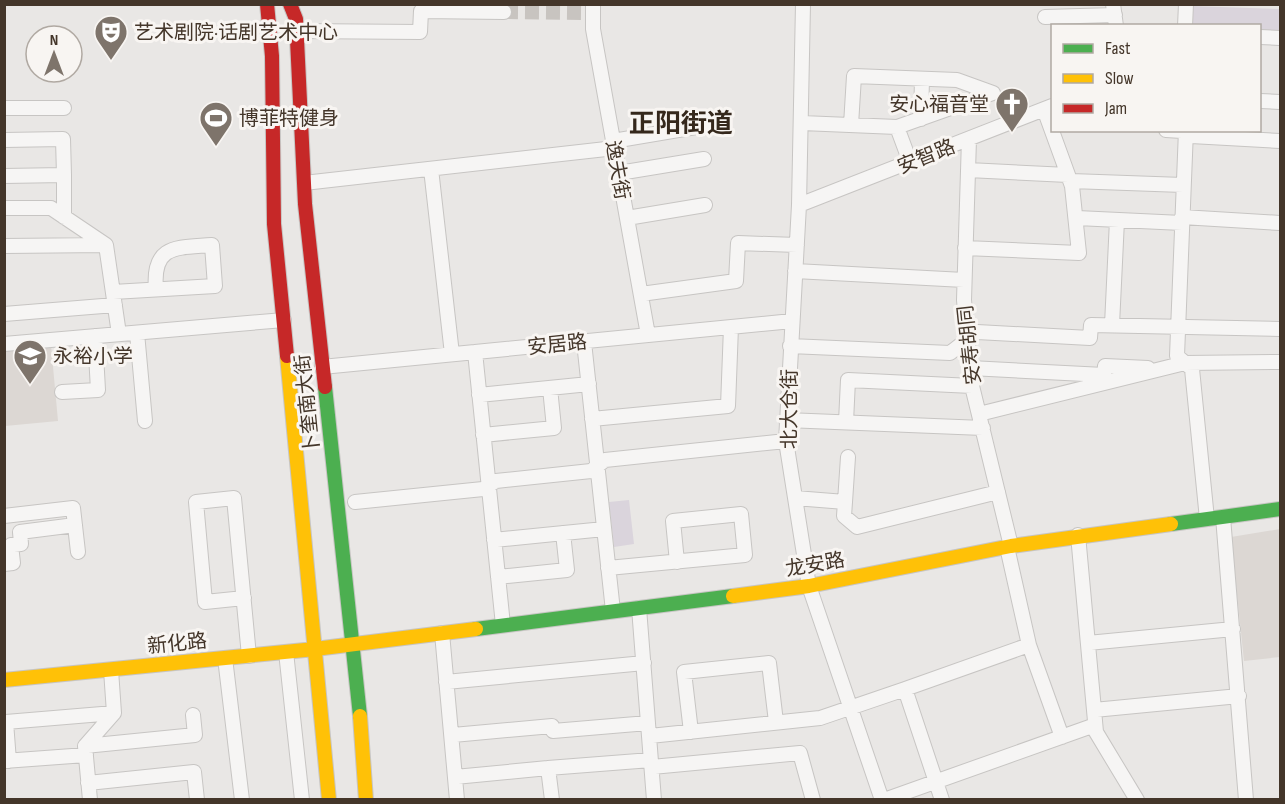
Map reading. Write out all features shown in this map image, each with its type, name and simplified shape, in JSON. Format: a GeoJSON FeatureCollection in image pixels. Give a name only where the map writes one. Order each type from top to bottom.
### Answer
{"type":"FeatureCollection","features":[{"type":"Feature","properties":{"kind":"main road","name":"卜奎南大街"},"geometry":{"type":"LineString","coordinates":[[267,4],[272,56],[274,224],[329,800]]}},
{"type":"Feature","properties":{"kind":"main road","name":"卜奎南大街"},"geometry":{"type":"LineString","coordinates":[[290,4],[296,19],[304,183],[322,367],[354,644],[366,800]]}},
{"type":"Feature","properties":{"kind":"main road","name":"龙安路"},"geometry":{"type":"LineString","coordinates":[[354,644],[809,586],[1009,546],[1281,509]]}},
{"type":"Feature","properties":{"kind":"main road","name":"新化路"},"geometry":{"type":"LineString","coordinates":[[4,680],[354,644]]}},
{"type":"Feature","properties":{"kind":"street","name":"北大仓街"},"geometry":{"type":"LineString","coordinates":[[803,4],[799,205],[786,441],[809,586],[883,800]]}},
{"type":"Feature","properties":{"kind":"street"},"geometry":{"type":"LineString","coordinates":[[1185,24],[1186,4]]}},
{"type":"Feature","properties":{"kind":"street","name":"逸夫街"},"geometry":{"type":"LineString","coordinates":[[591,10],[648,335]]}},
{"type":"Feature","properties":{"kind":"street"},"geometry":{"type":"LineString","coordinates":[[297,31],[420,32],[421,11],[504,12]]}},
{"type":"Feature","properties":{"kind":"street"},"geometry":{"type":"LineString","coordinates":[[1045,17],[1109,15]]}},
{"type":"Feature","properties":{"kind":"street"},"geometry":{"type":"LineString","coordinates":[[1261,37],[1281,38]]}},
{"type":"Feature","properties":{"kind":"street"},"geometry":{"type":"LineString","coordinates":[[802,123],[897,127],[993,93],[957,80],[854,76],[852,125]]}},
{"type":"Feature","properties":{"kind":"street"},"geometry":{"type":"LineString","coordinates":[[921,119],[922,79]]}},
{"type":"Feature","properties":{"kind":"street"},"geometry":{"type":"LineString","coordinates":[[1261,101],[1281,102]]}},
{"type":"Feature","properties":{"kind":"street","name":"安智路"},"geometry":{"type":"LineString","coordinates":[[799,205],[1048,107]]}},
{"type":"Feature","properties":{"kind":"street"},"geometry":{"type":"LineString","coordinates":[[4,108],[64,108]]}},
{"type":"Feature","properties":{"kind":"street"},"geometry":{"type":"LineString","coordinates":[[304,183],[614,145],[702,126]]}},
{"type":"Feature","properties":{"kind":"street"},"geometry":{"type":"LineString","coordinates":[[897,127],[910,162]]}},
{"type":"Feature","properties":{"kind":"street"},"geometry":{"type":"LineString","coordinates":[[966,248],[1079,253],[1077,218],[1070,178],[1056,132]]}},
{"type":"Feature","properties":{"kind":"street"},"geometry":{"type":"LineString","coordinates":[[1208,519],[1192,369],[1177,356],[1186,132],[1281,141]]}},
{"type":"Feature","properties":{"kind":"street"},"geometry":{"type":"LineString","coordinates":[[4,140],[63,139],[64,216]]}},
{"type":"Feature","properties":{"kind":"street","name":"安寿胡同"},"geometry":{"type":"LineString","coordinates":[[969,139],[964,280],[972,386],[998,492],[1029,645],[1062,737]]}},
{"type":"Feature","properties":{"kind":"street"},"geometry":{"type":"LineString","coordinates":[[619,173],[704,159]]}},
{"type":"Feature","properties":{"kind":"street"},"geometry":{"type":"LineString","coordinates":[[431,169],[452,354]]}},
{"type":"Feature","properties":{"kind":"street"},"geometry":{"type":"LineString","coordinates":[[968,170],[1183,186]]}},
{"type":"Feature","properties":{"kind":"street"},"geometry":{"type":"LineString","coordinates":[[4,176],[64,175]]}},
{"type":"Feature","properties":{"kind":"street"},"geometry":{"type":"LineString","coordinates":[[627,218],[705,205]]}},
{"type":"Feature","properties":{"kind":"street"},"geometry":{"type":"LineString","coordinates":[[4,208],[51,208],[106,245],[119,334]]}},
{"type":"Feature","properties":{"kind":"street"},"geometry":{"type":"LineString","coordinates":[[1077,218],[1281,223]]}},
{"type":"Feature","properties":{"kind":"street"},"geometry":{"type":"LineString","coordinates":[[1112,326],[1117,220]]}},
{"type":"Feature","properties":{"kind":"street"},"geometry":{"type":"LineString","coordinates":[[641,294],[736,281],[738,243],[797,245]]}},
{"type":"Feature","properties":{"kind":"street"},"geometry":{"type":"LineString","coordinates":[[4,246],[106,245]]}},
{"type":"Feature","properties":{"kind":"street"},"geometry":{"type":"LineString","coordinates":[[4,315],[156,289],[215,286],[212,245],[171,249],[158,260],[156,289]]}},
{"type":"Feature","properties":{"kind":"street"},"geometry":{"type":"LineString","coordinates":[[795,271],[964,280]]}},
{"type":"Feature","properties":{"kind":"street"},"geometry":{"type":"LineString","coordinates":[[4,344],[284,320]]}},
{"type":"Feature","properties":{"kind":"street","name":"安居路"},"geometry":{"type":"LineString","coordinates":[[322,367],[792,321]]}},
{"type":"Feature","properties":{"kind":"street"},"geometry":{"type":"LineString","coordinates":[[790,346],[950,353],[977,332],[1090,338],[1091,325],[1281,329]]}},
{"type":"Feature","properties":{"kind":"street"},"geometry":{"type":"LineString","coordinates":[[592,419],[728,406],[731,327]]}},
{"type":"Feature","properties":{"kind":"street"},"geometry":{"type":"LineString","coordinates":[[137,333],[145,421]]}},
{"type":"Feature","properties":{"kind":"street"},"geometry":{"type":"LineString","coordinates":[[62,392],[98,390],[95,336]]}},
{"type":"Feature","properties":{"kind":"street"},"geometry":{"type":"LineString","coordinates":[[584,342],[613,611]]}},
{"type":"Feature","properties":{"kind":"street"},"geometry":{"type":"LineString","coordinates":[[475,352],[503,625]]}},
{"type":"Feature","properties":{"kind":"street"},"geometry":{"type":"LineString","coordinates":[[786,420],[981,421],[1185,363],[1281,362]]}},
{"type":"Feature","properties":{"kind":"street"},"geometry":{"type":"LineString","coordinates":[[970,368],[1104,375],[1105,366],[1162,369]]}},
{"type":"Feature","properties":{"kind":"street"},"geometry":{"type":"LineString","coordinates":[[846,422],[848,380],[972,386]]}},
{"type":"Feature","properties":{"kind":"street"},"geometry":{"type":"LineString","coordinates":[[479,395],[589,384]]}},
{"type":"Feature","properties":{"kind":"street"},"geometry":{"type":"LineString","coordinates":[[483,435],[554,428],[550,388]]}},
{"type":"Feature","properties":{"kind":"street"},"geometry":{"type":"LineString","coordinates":[[355,502],[483,489],[496,482],[591,471],[605,460],[786,441]]}},
{"type":"Feature","properties":{"kind":"street"},"geometry":{"type":"LineString","coordinates":[[848,457],[844,516],[857,527],[998,492]]}},
{"type":"Feature","properties":{"kind":"street"},"geometry":{"type":"LineString","coordinates":[[244,598],[206,602],[196,502],[234,498],[244,598],[249,656]]}},
{"type":"Feature","properties":{"kind":"street"},"geometry":{"type":"LineString","coordinates":[[795,498],[845,502]]}},
{"type":"Feature","properties":{"kind":"street"},"geometry":{"type":"LineString","coordinates":[[4,564],[13,563],[11,545],[21,544],[20,532],[11,515],[73,508],[78,552]]}},
{"type":"Feature","properties":{"kind":"street"},"geometry":{"type":"LineString","coordinates":[[609,568],[677,562],[745,555],[741,514],[673,521],[677,562]]}},
{"type":"Feature","properties":{"kind":"street"},"geometry":{"type":"LineString","coordinates":[[1223,517],[1246,800]]}},
{"type":"Feature","properties":{"kind":"street"},"geometry":{"type":"LineString","coordinates":[[20,532],[75,525]]}},
{"type":"Feature","properties":{"kind":"street"},"geometry":{"type":"LineString","coordinates":[[494,540],[604,529]]}},
{"type":"Feature","properties":{"kind":"street"},"geometry":{"type":"LineString","coordinates":[[498,577],[567,570],[563,533]]}},
{"type":"Feature","properties":{"kind":"street"},"geometry":{"type":"LineString","coordinates":[[1078,535],[1096,732],[1137,800]]}},
{"type":"Feature","properties":{"kind":"street"},"geometry":{"type":"LineString","coordinates":[[639,608],[654,800]]}},
{"type":"Feature","properties":{"kind":"street"},"geometry":{"type":"LineString","coordinates":[[1088,643],[1233,629]]}},
{"type":"Feature","properties":{"kind":"street"},"geometry":{"type":"LineString","coordinates":[[442,633],[457,800]]}},
{"type":"Feature","properties":{"kind":"street"},"geometry":{"type":"LineString","coordinates":[[453,735],[552,726],[553,731],[649,729],[691,732],[820,718],[1029,645]]}},
{"type":"Feature","properties":{"kind":"street"},"geometry":{"type":"LineString","coordinates":[[286,652],[302,800]]}},
{"type":"Feature","properties":{"kind":"street"},"geometry":{"type":"LineString","coordinates":[[225,658],[242,800]]}},
{"type":"Feature","properties":{"kind":"street"},"geometry":{"type":"LineString","coordinates":[[446,682],[644,663]]}},
{"type":"Feature","properties":{"kind":"street"},"geometry":{"type":"LineString","coordinates":[[691,732],[684,672],[770,663],[776,723]]}},
{"type":"Feature","properties":{"kind":"street"},"geometry":{"type":"LineString","coordinates":[[90,800],[85,750],[114,713],[111,670]]}},
{"type":"Feature","properties":{"kind":"street"},"geometry":{"type":"LineString","coordinates":[[905,689],[942,800]]}},
{"type":"Feature","properties":{"kind":"street"},"geometry":{"type":"LineString","coordinates":[[1094,710],[1239,696]]}},
{"type":"Feature","properties":{"kind":"street"},"geometry":{"type":"LineString","coordinates":[[114,713],[6,722],[7,761],[195,735],[194,715]]}},
{"type":"Feature","properties":{"kind":"street"},"geometry":{"type":"LineString","coordinates":[[883,800],[1095,725]]}},
{"type":"Feature","properties":{"kind":"street"},"geometry":{"type":"LineString","coordinates":[[455,777],[548,768],[652,764],[800,753],[813,800]]}},
{"type":"Feature","properties":{"kind":"street"},"geometry":{"type":"LineString","coordinates":[[548,768],[552,800]]}},
{"type":"Feature","properties":{"kind":"street"},"geometry":{"type":"LineString","coordinates":[[88,783],[194,772],[197,800]]}},
{"type":"Feature","properties":{"kind":"shaded area"},"geometry":{"type":"Polygon","coordinates":[[[1191,6],[1280,9],[1280,33],[1261,33],[1261,24],[1190,24],[1191,6]]]}},
{"type":"Feature","properties":{"kind":"shaded area","name":"永裕小学"},"geometry":{"type":"Polygon","coordinates":[[[51,345],[58,421],[5,426],[5,350],[51,345]]]}},
{"type":"Feature","properties":{"kind":"shaded area"},"geometry":{"type":"Polygon","coordinates":[[[629,500],[634,544],[614,547],[609,502],[629,500]]]}},
{"type":"Feature","properties":{"kind":"shaded area"},"geometry":{"type":"Polygon","coordinates":[[[1280,529],[1280,657],[1244,661],[1231,537],[1280,529]]]}},
{"type":"Feature","properties":{"kind":"tunnel"},"geometry":{"type":"LineString","coordinates":[[504,12],[586,13]]}},
{"type":"Feature","properties":{"kind":"traffic: fast"},"geometry":{"type":"LineString","coordinates":[[325,387],[360,716]]}},
{"type":"Feature","properties":{"kind":"traffic: fast"},"geometry":{"type":"LineString","coordinates":[[1171,524],[1280,509]]}},
{"type":"Feature","properties":{"kind":"traffic: fast"},"geometry":{"type":"LineString","coordinates":[[476,629],[733,596]]}},
{"type":"Feature","properties":{"kind":"traffic: slow"},"geometry":{"type":"LineString","coordinates":[[287,356],[329,800]]}},
{"type":"Feature","properties":{"kind":"traffic: slow"},"geometry":{"type":"LineString","coordinates":[[733,596],[809,586],[1011,546],[1171,524]]}},
{"type":"Feature","properties":{"kind":"traffic: slow"},"geometry":{"type":"LineString","coordinates":[[4,680],[315,649],[476,629]]}},
{"type":"Feature","properties":{"kind":"traffic: slow"},"geometry":{"type":"LineString","coordinates":[[360,716],[366,800]]}},
{"type":"Feature","properties":{"kind":"traffic: jam"},"geometry":{"type":"LineString","coordinates":[[267,4],[272,56],[274,224],[287,356]]}},
{"type":"Feature","properties":{"kind":"traffic: jam"},"geometry":{"type":"LineString","coordinates":[[290,4],[296,19],[305,204],[325,387]]}},
{"type":"Feature","properties":{"kind":"place","name":"艺术剧院·话剧艺术中心"},"geometry":{"type":"Point","coordinates":[111,61]}},
{"type":"Feature","properties":{"kind":"place","name":"安心福音堂"},"geometry":{"type":"Point","coordinates":[1012,133]}},
{"type":"Feature","properties":{"kind":"place","name":"博菲特健身"},"geometry":{"type":"Point","coordinates":[216,147]}},
{"type":"Feature","properties":{"kind":"place","name":"永裕小学"},"geometry":{"type":"Point","coordinates":[30,385]}},
{"type":"Feature","properties":{"kind":"district","name":"正阳街道"},"geometry":{"type":"Point","coordinates":[681,123]}}]}
